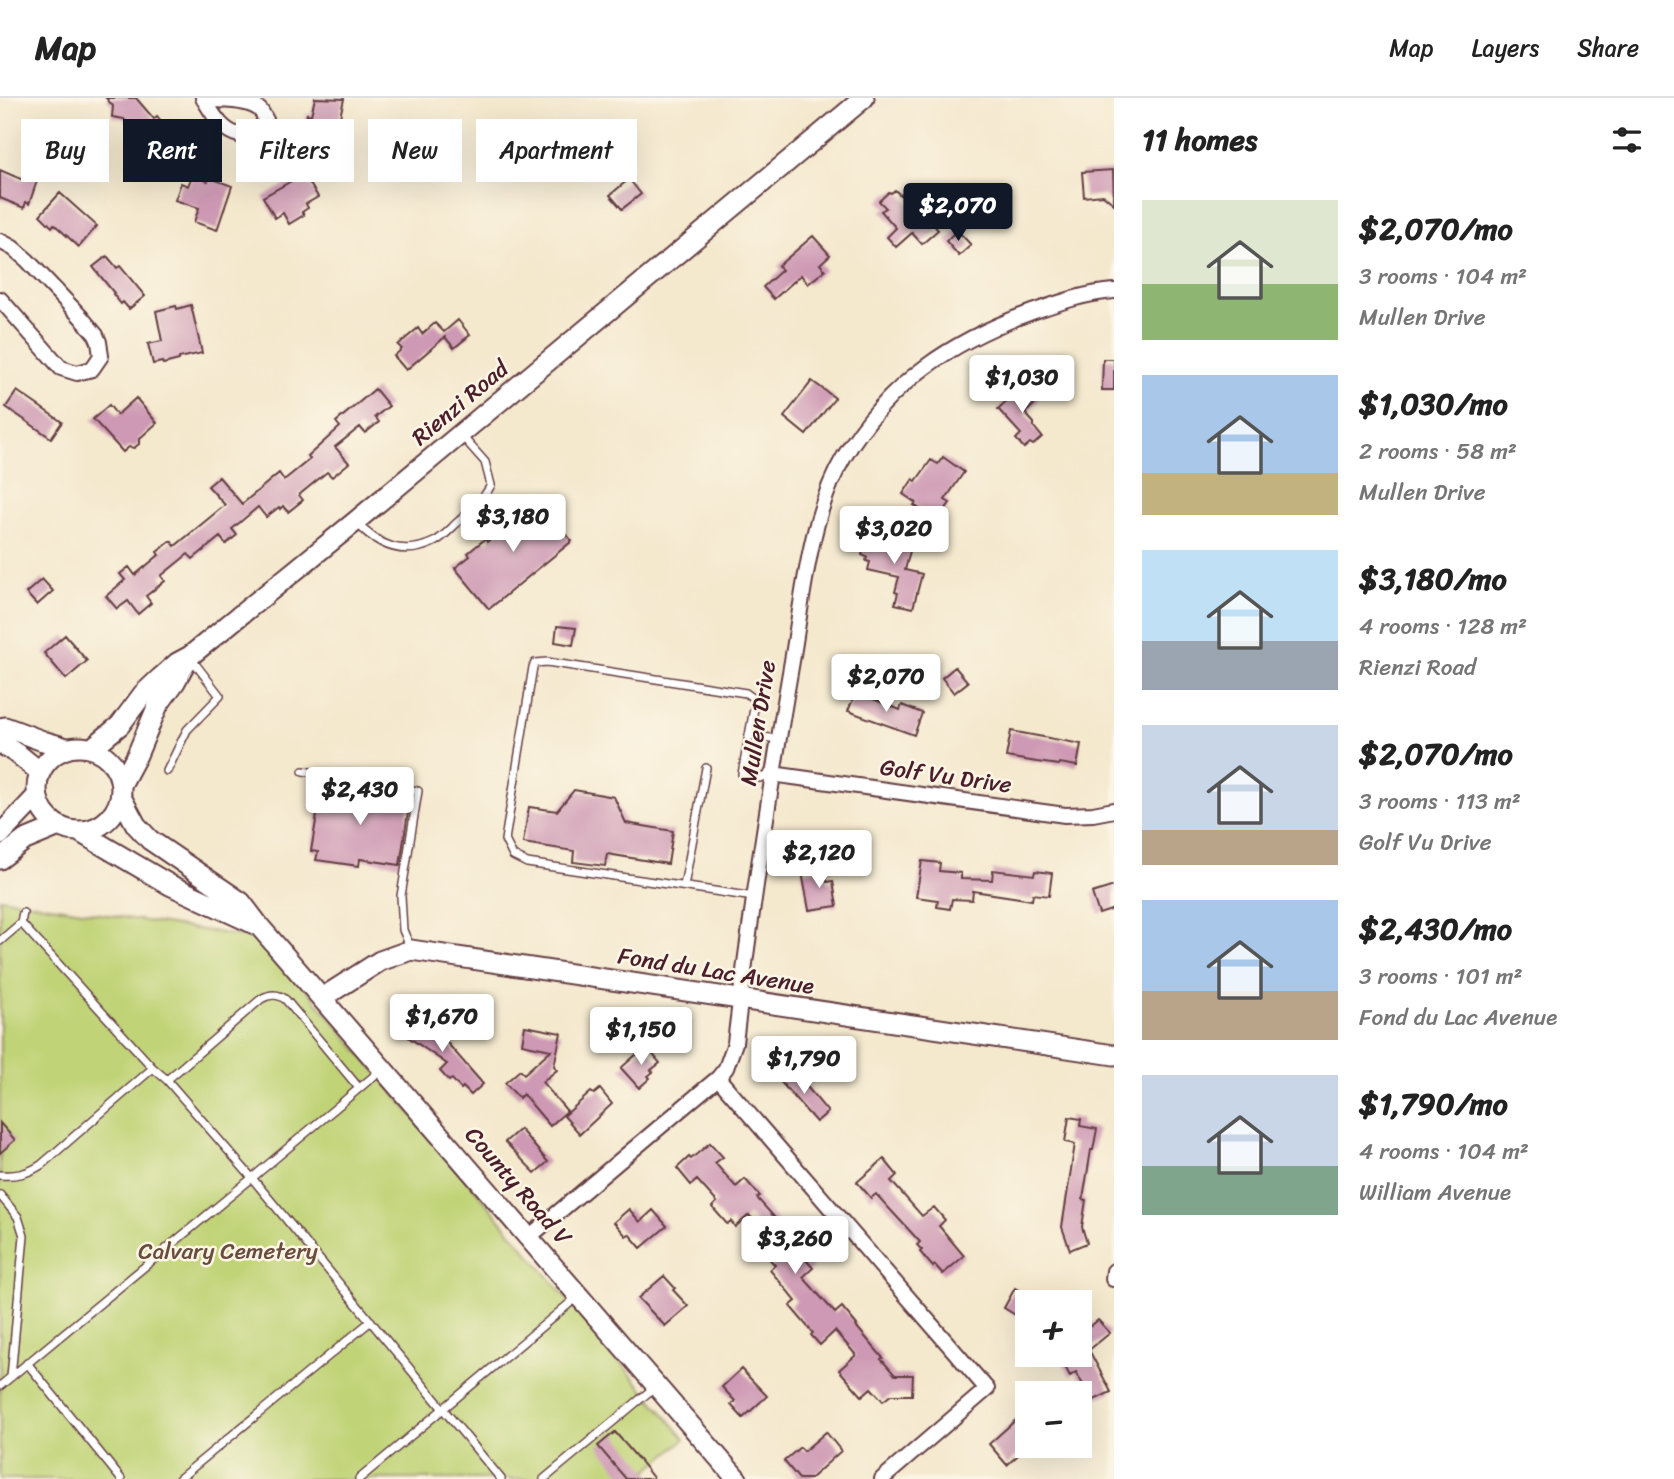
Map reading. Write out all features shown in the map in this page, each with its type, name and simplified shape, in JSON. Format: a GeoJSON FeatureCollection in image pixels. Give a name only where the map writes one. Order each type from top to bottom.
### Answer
{"type":"FeatureCollection","features":[{"type":"Feature","properties":{"kind":"main road","name":"Rienzi Road"},"geometry":{"type":"LineString","coordinates":[[92,748],[120,725],[143,694],[177,663],[190,656],[356,521],[864,98]]}},
{"type":"Feature","properties":{"kind":"main road"},"geometry":{"type":"LineString","coordinates":[[0,859],[25,841],[69,829],[90,830],[110,818],[117,808],[121,791],[158,705],[190,656]]}},
{"type":"Feature","properties":{"kind":"main road"},"geometry":{"type":"LineString","coordinates":[[0,728],[5,727],[67,748]]}},
{"type":"Feature","properties":{"kind":"main road"},"geometry":{"type":"LineString","coordinates":[[0,743],[40,772]]}},
{"type":"Feature","properties":{"kind":"main road"},"geometry":{"type":"LineString","coordinates":[[79,746],[103,753],[118,772],[121,791],[136,825],[150,840],[241,902],[260,927],[170,885],[47,817],[40,807],[36,784],[46,761],[55,753],[79,746]]}},
{"type":"Feature","properties":{"kind":"main road"},"geometry":{"type":"LineString","coordinates":[[0,835],[37,796]]}},
{"type":"Feature","properties":{"kind":"main road","name":"County Road V"},"geometry":{"type":"LineString","coordinates":[[260,927],[737,1479]]}},
{"type":"Feature","properties":{"kind":"main road","name":"Fond du Lac Avenue"},"geometry":{"type":"LineString","coordinates":[[322,998],[380,961],[411,950],[1114,1055]]}},
{"type":"Feature","properties":{"kind":"street"},"geometry":{"type":"LineString","coordinates":[[0,241],[27,260],[96,335],[100,356],[92,369],[77,373],[61,368],[0,299]]}},
{"type":"Feature","properties":{"kind":"street","name":"Mullen Drive"},"geometry":{"type":"LineString","coordinates":[[529,1237],[718,1078],[726,1068],[734,1043],[772,774],[810,553],[830,485],[844,457],[875,414],[901,386],[930,362],[975,336],[1014,319],[1053,304],[1114,291]]}},
{"type":"Feature","properties":{"kind":"street","name":"Golf Vu Drive"},"geometry":{"type":"LineString","coordinates":[[772,774],[1065,815],[1114,810]]}},
{"type":"Feature","properties":{"kind":"street"},"geometry":{"type":"LineString","coordinates":[[718,1078],[987,1389],[881,1479]]}},
{"type":"Feature","properties":{"kind":"lane"},"geometry":{"type":"LineString","coordinates":[[356,521],[368,535],[388,546],[413,549],[436,541],[483,500],[491,485],[485,462],[460,434]]}},
{"type":"Feature","properties":{"kind":"lane"},"geometry":{"type":"LineString","coordinates":[[167,771],[187,730],[220,696],[190,656]]}},
{"type":"Feature","properties":{"kind":"lane"},"geometry":{"type":"LineString","coordinates":[[754,897],[527,863],[513,856],[505,840],[533,667],[539,662],[547,662],[746,693],[754,698],[755,703],[742,774],[760,778],[772,774]]}},
{"type":"Feature","properties":{"kind":"lane"},"geometry":{"type":"LineString","coordinates":[[749,735],[778,740]]}},
{"type":"Feature","properties":{"kind":"lane"},"geometry":{"type":"LineString","coordinates":[[684,886],[706,768]]}},
{"type":"Feature","properties":{"kind":"lane"},"geometry":{"type":"LineString","coordinates":[[303,771],[418,791],[401,896],[403,930],[411,950]]}},
{"type":"Feature","properties":{"kind":"lane"},"geometry":{"type":"LineString","coordinates":[[0,941],[21,923],[23,913]]}},
{"type":"Feature","properties":{"kind":"lane"},"geometry":{"type":"LineString","coordinates":[[21,923],[167,1080],[501,1479]]}},
{"type":"Feature","properties":{"kind":"lane"},"geometry":{"type":"LineString","coordinates":[[167,1080],[261,999],[276,995],[286,1000],[359,1088]]}},
{"type":"Feature","properties":{"kind":"lane"},"geometry":{"type":"LineString","coordinates":[[0,1175],[18,1175],[41,1165],[153,1068]]}},
{"type":"Feature","properties":{"kind":"lane"},"geometry":{"type":"LineString","coordinates":[[0,1386],[383,1068]]}},
{"type":"Feature","properties":{"kind":"lane"},"geometry":{"type":"LineString","coordinates":[[0,1195],[18,1217],[24,1236],[11,1377]]}},
{"type":"Feature","properties":{"kind":"lane"},"geometry":{"type":"LineString","coordinates":[[359,1479],[579,1295]]}},
{"type":"Feature","properties":{"kind":"lane"},"geometry":{"type":"LineString","coordinates":[[179,1479],[371,1321]]}},
{"type":"Feature","properties":{"kind":"lane"},"geometry":{"type":"LineString","coordinates":[[27,1363],[121,1479]]}},
{"type":"Feature","properties":{"kind":"lane"},"geometry":{"type":"LineString","coordinates":[[544,1479],[657,1385]]}},
{"type":"Feature","properties":{"kind":"green space","name":"Calvary Cemetery"},"geometry":{"type":"Polygon","coordinates":[[[0,898],[265,940],[685,1439],[637,1479],[0,1479],[0,898]]]}},
{"type":"Feature","properties":{"kind":"building"},"geometry":{"type":"Polygon","coordinates":[[[106,98],[136,98],[154,119],[112,117],[113,106],[106,98]]]}},
{"type":"Feature","properties":{"kind":"building"},"geometry":{"type":"Polygon","coordinates":[[[315,98],[344,99],[340,119],[306,119],[307,114],[311,115],[315,98]]]}},
{"type":"Feature","properties":{"kind":"building"},"geometry":{"type":"Polygon","coordinates":[[[0,170],[21,179],[21,182],[37,182],[29,204],[26,202],[24,208],[0,198],[0,170]]]}},
{"type":"Feature","properties":{"kind":"building"},"geometry":{"type":"Polygon","coordinates":[[[1113,170],[1114,204],[1103,195],[1084,197],[1082,172],[1113,170]]]}},
{"type":"Feature","properties":{"kind":"building"},"geometry":{"type":"Polygon","coordinates":[[[190,182],[221,182],[232,186],[217,230],[194,222],[199,208],[175,200],[181,183],[188,186],[190,182]]]}},
{"type":"Feature","properties":{"kind":"building"},"geometry":{"type":"Polygon","coordinates":[[[290,182],[309,182],[318,197],[306,204],[308,208],[302,212],[304,215],[289,224],[283,213],[275,218],[263,197],[290,182]]]}},
{"type":"Feature","properties":{"kind":"building"},"geometry":{"type":"Polygon","coordinates":[[[625,182],[631,182],[641,194],[622,209],[610,195],[625,182]]]}},
{"type":"Feature","properties":{"kind":"building"},"geometry":{"type":"Polygon","coordinates":[[[895,190],[916,211],[922,206],[938,230],[922,244],[912,233],[896,247],[887,237],[896,228],[881,211],[886,208],[879,201],[895,190]]]}},
{"type":"Feature","properties":{"kind":"building"},"geometry":{"type":"Polygon","coordinates":[[[60,193],[97,226],[79,247],[40,215],[60,193]]]}},
{"type":"Feature","properties":{"kind":"building"},"geometry":{"type":"Polygon","coordinates":[[[957,230],[971,245],[959,256],[946,241],[957,230]]]}},
{"type":"Feature","properties":{"kind":"building"},"geometry":{"type":"Polygon","coordinates":[[[813,236],[830,255],[820,264],[825,270],[808,284],[801,275],[774,299],[763,287],[782,270],[778,266],[813,236]]]}},
{"type":"Feature","properties":{"kind":"building"},"geometry":{"type":"Polygon","coordinates":[[[107,256],[117,268],[120,266],[145,296],[129,309],[123,302],[121,304],[93,267],[107,256]]]}},
{"type":"Feature","properties":{"kind":"building"},"geometry":{"type":"Polygon","coordinates":[[[191,305],[202,353],[163,364],[153,364],[148,344],[162,341],[156,311],[191,305]]]}},
{"type":"Feature","properties":{"kind":"building"},"geometry":{"type":"Polygon","coordinates":[[[458,320],[470,335],[454,348],[445,337],[406,370],[394,356],[402,349],[398,345],[418,328],[422,334],[435,323],[444,332],[458,320]]]}},
{"type":"Feature","properties":{"kind":"building"},"geometry":{"type":"Polygon","coordinates":[[[1103,359],[1114,359],[1114,390],[1102,390],[1103,359]]]}},
{"type":"Feature","properties":{"kind":"building"},"geometry":{"type":"Polygon","coordinates":[[[812,381],[835,398],[806,435],[784,417],[812,381]]]}},
{"type":"Feature","properties":{"kind":"building"},"geometry":{"type":"Polygon","coordinates":[[[1025,384],[1039,400],[1025,413],[1042,437],[1033,445],[1030,443],[1024,448],[1016,439],[1021,434],[998,409],[1025,384]]]}},
{"type":"Feature","properties":{"kind":"building"},"geometry":{"type":"Polygon","coordinates":[[[375,389],[389,406],[375,417],[379,422],[365,433],[360,427],[335,447],[349,463],[332,477],[327,472],[299,495],[303,500],[288,512],[283,506],[266,517],[258,507],[232,529],[237,535],[226,544],[220,537],[193,559],[188,554],[161,576],[165,581],[146,596],[151,603],[138,614],[128,601],[117,609],[106,596],[125,580],[120,574],[129,567],[135,575],[171,541],[175,546],[225,505],[208,486],[219,477],[242,504],[279,473],[284,480],[310,459],[308,456],[340,427],[336,422],[375,389]]]}},
{"type":"Feature","properties":{"kind":"building"},"geometry":{"type":"Polygon","coordinates":[[[17,391],[62,422],[51,438],[6,407],[17,391]]]}},
{"type":"Feature","properties":{"kind":"building"},"geometry":{"type":"Polygon","coordinates":[[[136,398],[157,423],[139,439],[139,444],[123,452],[93,419],[109,405],[117,415],[136,398]]]}},
{"type":"Feature","properties":{"kind":"building"},"geometry":{"type":"Polygon","coordinates":[[[943,457],[964,472],[945,500],[950,503],[937,521],[903,494],[931,460],[938,464],[943,457]]]}},
{"type":"Feature","properties":{"kind":"building"},"geometry":{"type":"Polygon","coordinates":[[[538,500],[572,541],[489,609],[455,568],[485,539],[487,542],[538,500]]]}},
{"type":"Feature","properties":{"kind":"building"},"geometry":{"type":"Polygon","coordinates":[[[873,533],[912,543],[905,570],[922,574],[913,608],[895,604],[899,577],[868,570],[870,562],[862,555],[866,541],[870,542],[873,533]]]}},
{"type":"Feature","properties":{"kind":"building"},"geometry":{"type":"Polygon","coordinates":[[[42,579],[53,591],[37,605],[26,593],[42,579]]]}},
{"type":"Feature","properties":{"kind":"building"},"geometry":{"type":"Polygon","coordinates":[[[557,626],[576,628],[573,645],[555,642],[557,626]]]}},
{"type":"Feature","properties":{"kind":"building"},"geometry":{"type":"Polygon","coordinates":[[[65,635],[87,661],[66,679],[44,653],[65,635]]]}},
{"type":"Feature","properties":{"kind":"building"},"geometry":{"type":"Polygon","coordinates":[[[955,667],[968,682],[954,693],[942,678],[955,667]]]}},
{"type":"Feature","properties":{"kind":"building"},"geometry":{"type":"Polygon","coordinates":[[[856,692],[900,710],[902,705],[922,713],[914,735],[848,711],[856,692]]]}},
{"type":"Feature","properties":{"kind":"building"},"geometry":{"type":"Polygon","coordinates":[[[1011,731],[1081,744],[1077,766],[1006,757],[1011,731]]]}},
{"type":"Feature","properties":{"kind":"building"},"geometry":{"type":"Polygon","coordinates":[[[322,785],[410,799],[400,865],[360,859],[359,866],[316,860],[318,852],[311,851],[322,785]]]}},
{"type":"Feature","properties":{"kind":"building"},"geometry":{"type":"Polygon","coordinates":[[[574,790],[614,797],[626,823],[673,831],[668,864],[607,854],[605,866],[573,862],[574,851],[523,843],[529,807],[557,811],[574,790]]]}},
{"type":"Feature","properties":{"kind":"building"},"geometry":{"type":"Polygon","coordinates":[[[922,861],[940,863],[939,871],[961,873],[961,879],[992,880],[993,870],[1034,875],[1035,871],[1052,873],[1049,896],[1033,894],[1032,900],[973,891],[972,900],[952,899],[950,909],[937,907],[938,900],[916,897],[922,861]]]}},
{"type":"Feature","properties":{"kind":"building"},"geometry":{"type":"Polygon","coordinates":[[[818,869],[819,873],[825,872],[827,882],[833,881],[837,906],[809,910],[802,872],[818,869]]]}},
{"type":"Feature","properties":{"kind":"building"},"geometry":{"type":"Polygon","coordinates":[[[1114,886],[1114,909],[1099,914],[1092,893],[1114,886]]]}},
{"type":"Feature","properties":{"kind":"building"},"geometry":{"type":"Polygon","coordinates":[[[413,1014],[444,1035],[442,1037],[483,1084],[471,1095],[452,1079],[449,1081],[440,1071],[447,1064],[401,1032],[413,1014]]]}},
{"type":"Feature","properties":{"kind":"building"},"geometry":{"type":"Polygon","coordinates":[[[525,1026],[561,1033],[554,1066],[557,1070],[542,1082],[567,1111],[550,1126],[523,1094],[519,1098],[505,1083],[520,1070],[524,1074],[551,1050],[522,1044],[525,1026]]]}},
{"type":"Feature","properties":{"kind":"building"},"geometry":{"type":"Polygon","coordinates":[[[646,1046],[660,1063],[651,1070],[653,1072],[648,1076],[650,1078],[639,1088],[621,1068],[646,1046]]]}},
{"type":"Feature","properties":{"kind":"building"},"geometry":{"type":"Polygon","coordinates":[[[793,1070],[828,1112],[816,1122],[780,1081],[793,1070]]]}},
{"type":"Feature","properties":{"kind":"building"},"geometry":{"type":"Polygon","coordinates":[[[600,1089],[612,1104],[580,1134],[564,1116],[591,1092],[594,1094],[600,1089]]]}},
{"type":"Feature","properties":{"kind":"building"},"geometry":{"type":"Polygon","coordinates":[[[1069,1117],[1081,1119],[1080,1126],[1097,1129],[1083,1199],[1086,1200],[1082,1227],[1087,1243],[1070,1250],[1062,1227],[1075,1144],[1065,1142],[1069,1117]]]}},
{"type":"Feature","properties":{"kind":"building"},"geometry":{"type":"Polygon","coordinates":[[[0,1123],[15,1140],[0,1153],[0,1123]]]}},
{"type":"Feature","properties":{"kind":"building"},"geometry":{"type":"Polygon","coordinates":[[[520,1129],[548,1162],[535,1173],[505,1142],[520,1129]]]}},
{"type":"Feature","properties":{"kind":"building"},"geometry":{"type":"Polygon","coordinates":[[[710,1143],[723,1157],[715,1163],[736,1187],[745,1179],[760,1196],[757,1198],[792,1237],[789,1240],[813,1268],[803,1277],[835,1313],[842,1307],[895,1375],[913,1375],[912,1395],[891,1395],[883,1401],[871,1388],[862,1396],[839,1370],[856,1355],[835,1331],[820,1345],[811,1335],[813,1333],[790,1306],[796,1301],[770,1270],[775,1265],[756,1244],[766,1235],[749,1215],[735,1227],[731,1221],[727,1224],[712,1207],[717,1202],[697,1180],[691,1185],[677,1168],[710,1143]]]}},
{"type":"Feature","properties":{"kind":"building"},"geometry":{"type":"Polygon","coordinates":[[[884,1159],[897,1175],[891,1181],[922,1216],[934,1207],[945,1220],[939,1226],[964,1256],[943,1274],[920,1252],[922,1250],[917,1245],[920,1242],[876,1194],[871,1198],[857,1182],[884,1159]]]}},
{"type":"Feature","properties":{"kind":"building"},"geometry":{"type":"Polygon","coordinates":[[[629,1209],[640,1222],[653,1210],[667,1226],[641,1248],[614,1222],[629,1209]]]}},
{"type":"Feature","properties":{"kind":"building"},"geometry":{"type":"Polygon","coordinates":[[[664,1276],[688,1306],[665,1326],[638,1298],[664,1276]]]}},
{"type":"Feature","properties":{"kind":"building"},"geometry":{"type":"Polygon","coordinates":[[[1015,1288],[1018,1290],[1015,1290],[1015,1315],[1004,1308],[1015,1288]]]}},
{"type":"Feature","properties":{"kind":"building"},"geometry":{"type":"Polygon","coordinates":[[[1098,1320],[1110,1333],[1092,1348],[1092,1325],[1098,1320]]]}},
{"type":"Feature","properties":{"kind":"building"},"geometry":{"type":"Polygon","coordinates":[[[1092,1356],[1111,1392],[1092,1401],[1092,1381],[1081,1381],[1076,1372],[1070,1376],[1065,1367],[1092,1367],[1092,1356]]]}},
{"type":"Feature","properties":{"kind":"building"},"geometry":{"type":"Polygon","coordinates":[[[741,1369],[767,1396],[743,1418],[731,1405],[735,1401],[722,1387],[741,1369]]]}},
{"type":"Feature","properties":{"kind":"building"},"geometry":{"type":"Polygon","coordinates":[[[1015,1421],[1015,1458],[1007,1465],[989,1444],[1015,1421]]]}},
{"type":"Feature","properties":{"kind":"building"},"geometry":{"type":"Polygon","coordinates":[[[615,1432],[654,1479],[626,1479],[598,1446],[615,1432]]]}},
{"type":"Feature","properties":{"kind":"building"},"geometry":{"type":"Polygon","coordinates":[[[826,1432],[841,1451],[810,1479],[799,1479],[784,1461],[800,1447],[804,1451],[826,1432]]]}}]}
